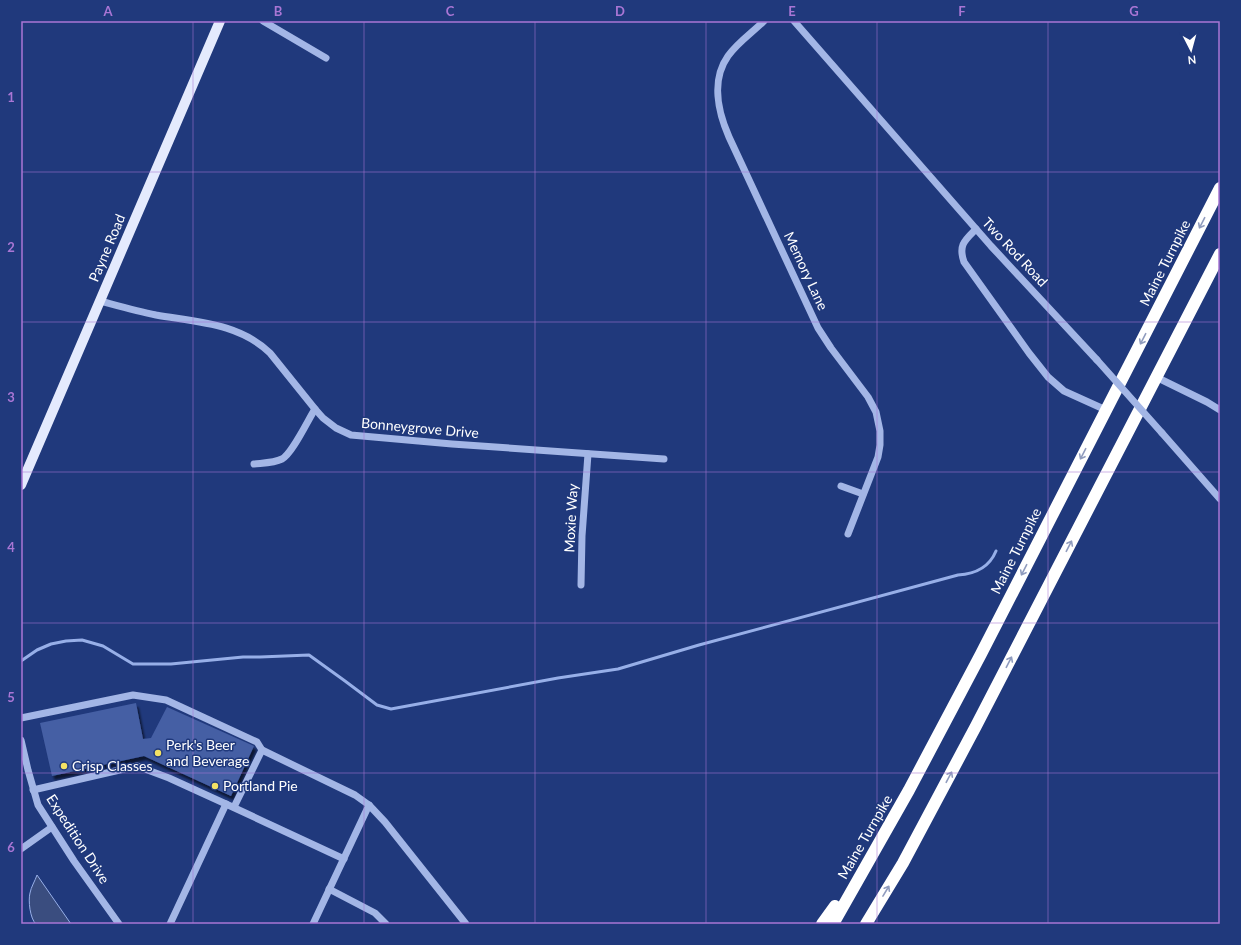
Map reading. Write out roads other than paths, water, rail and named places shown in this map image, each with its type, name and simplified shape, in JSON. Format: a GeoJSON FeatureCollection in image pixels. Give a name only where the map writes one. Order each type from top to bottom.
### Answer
{"type":"FeatureCollection","features":[{"type":"Feature","properties":{"kind":"highway","name":"Maine Turnpike"},"geometry":{"type":"LineString","coordinates":[[833,924],[909,790],[1220,188]]}},
{"type":"Feature","properties":{"kind":"highway"},"geometry":{"type":"LineString","coordinates":[[866,924],[903,863],[976,726],[1220,254]]}},
{"type":"Feature","properties":{"kind":"highway"},"geometry":{"type":"LineString","coordinates":[[822,924],[872,857]]}},
{"type":"Feature","properties":{"kind":"main road","name":"Payne Road"},"geometry":{"type":"LineString","coordinates":[[21,485],[220,21]]}},
{"type":"Feature","properties":{"kind":"street"},"geometry":{"type":"LineString","coordinates":[[263,21],[326,58]]}},
{"type":"Feature","properties":{"kind":"street","name":"Memory Lane"},"geometry":{"type":"LineString","coordinates":[[764,21],[728,56],[721,72],[718,90],[720,109],[729,137],[818,328],[831,348],[866,393],[876,412],[881,439],[880,450],[848,534]]}},
{"type":"Feature","properties":{"kind":"street","name":"Two Rod Road"},"geometry":{"type":"LineString","coordinates":[[794,21],[976,229],[1097,360],[1220,499]]}},
{"type":"Feature","properties":{"kind":"street"},"geometry":{"type":"LineString","coordinates":[[976,229],[962,245],[961,253],[964,262],[1029,353],[1048,377],[1064,391],[1106,410]]}},
{"type":"Feature","properties":{"kind":"street","name":"Bonneygrove Drive"},"geometry":{"type":"LineString","coordinates":[[100,301],[129,309],[217,325],[249,337],[270,353],[324,418],[336,428],[351,435],[452,444],[664,459]]}},
{"type":"Feature","properties":{"kind":"street"},"geometry":{"type":"LineString","coordinates":[[1156,377],[1220,410]]}},
{"type":"Feature","properties":{"kind":"street"},"geometry":{"type":"LineString","coordinates":[[254,464],[277,461],[286,457],[315,409]]}},
{"type":"Feature","properties":{"kind":"street","name":"Moxie Way"},"geometry":{"type":"LineString","coordinates":[[581,585],[582,536],[588,454]]}},
{"type":"Feature","properties":{"kind":"street"},"geometry":{"type":"LineString","coordinates":[[840,486],[863,494]]}},
{"type":"Feature","properties":{"kind":"street"},"geometry":{"type":"LineString","coordinates":[[21,718],[133,695],[166,700],[257,742],[262,750],[355,795],[369,805],[386,822],[466,924]]}},
{"type":"Feature","properties":{"kind":"street","name":"Expedition Drive"},"geometry":{"type":"LineString","coordinates":[[21,740],[38,805],[74,861],[119,924]]}},
{"type":"Feature","properties":{"kind":"street"},"geometry":{"type":"LineString","coordinates":[[234,807],[262,750]]}},
{"type":"Feature","properties":{"kind":"street"},"geometry":{"type":"LineString","coordinates":[[33,790],[137,766],[169,778],[234,807],[344,859]]}},
{"type":"Feature","properties":{"kind":"street"},"geometry":{"type":"LineString","coordinates":[[170,924],[226,804]]}},
{"type":"Feature","properties":{"kind":"street"},"geometry":{"type":"LineString","coordinates":[[313,924],[369,805]]}},
{"type":"Feature","properties":{"kind":"street"},"geometry":{"type":"LineString","coordinates":[[21,849],[52,827]]}},
{"type":"Feature","properties":{"kind":"street"},"geometry":{"type":"LineString","coordinates":[[329,889],[375,913],[386,924]]}},
{"type":"Feature","properties":{"kind":"water"},"geometry":{"type":"Polygon","coordinates":[[[37,875],[71,924],[36,924],[34,922],[29,905],[29,896],[37,875]]]}},
{"type":"Feature","properties":{"kind":"waterway"},"geometry":{"type":"LineString","coordinates":[[21,661],[37,650],[51,644],[82,640],[103,646],[133,664],[171,664],[243,657],[309,655],[377,705],[391,709],[558,678],[618,669],[699,645],[970,573],[981,569],[990,562],[996,551]]}},
{"type":"Feature","properties":{"kind":"place","name":"Perk's Beer and Beverage"},"geometry":{"type":"Point","coordinates":[158,753]}},
{"type":"Feature","properties":{"kind":"place","name":"Crisp Classes"},"geometry":{"type":"Point","coordinates":[64,766]}},
{"type":"Feature","properties":{"kind":"place","name":"Portland Pie"},"geometry":{"type":"Point","coordinates":[215,786]}}]}
